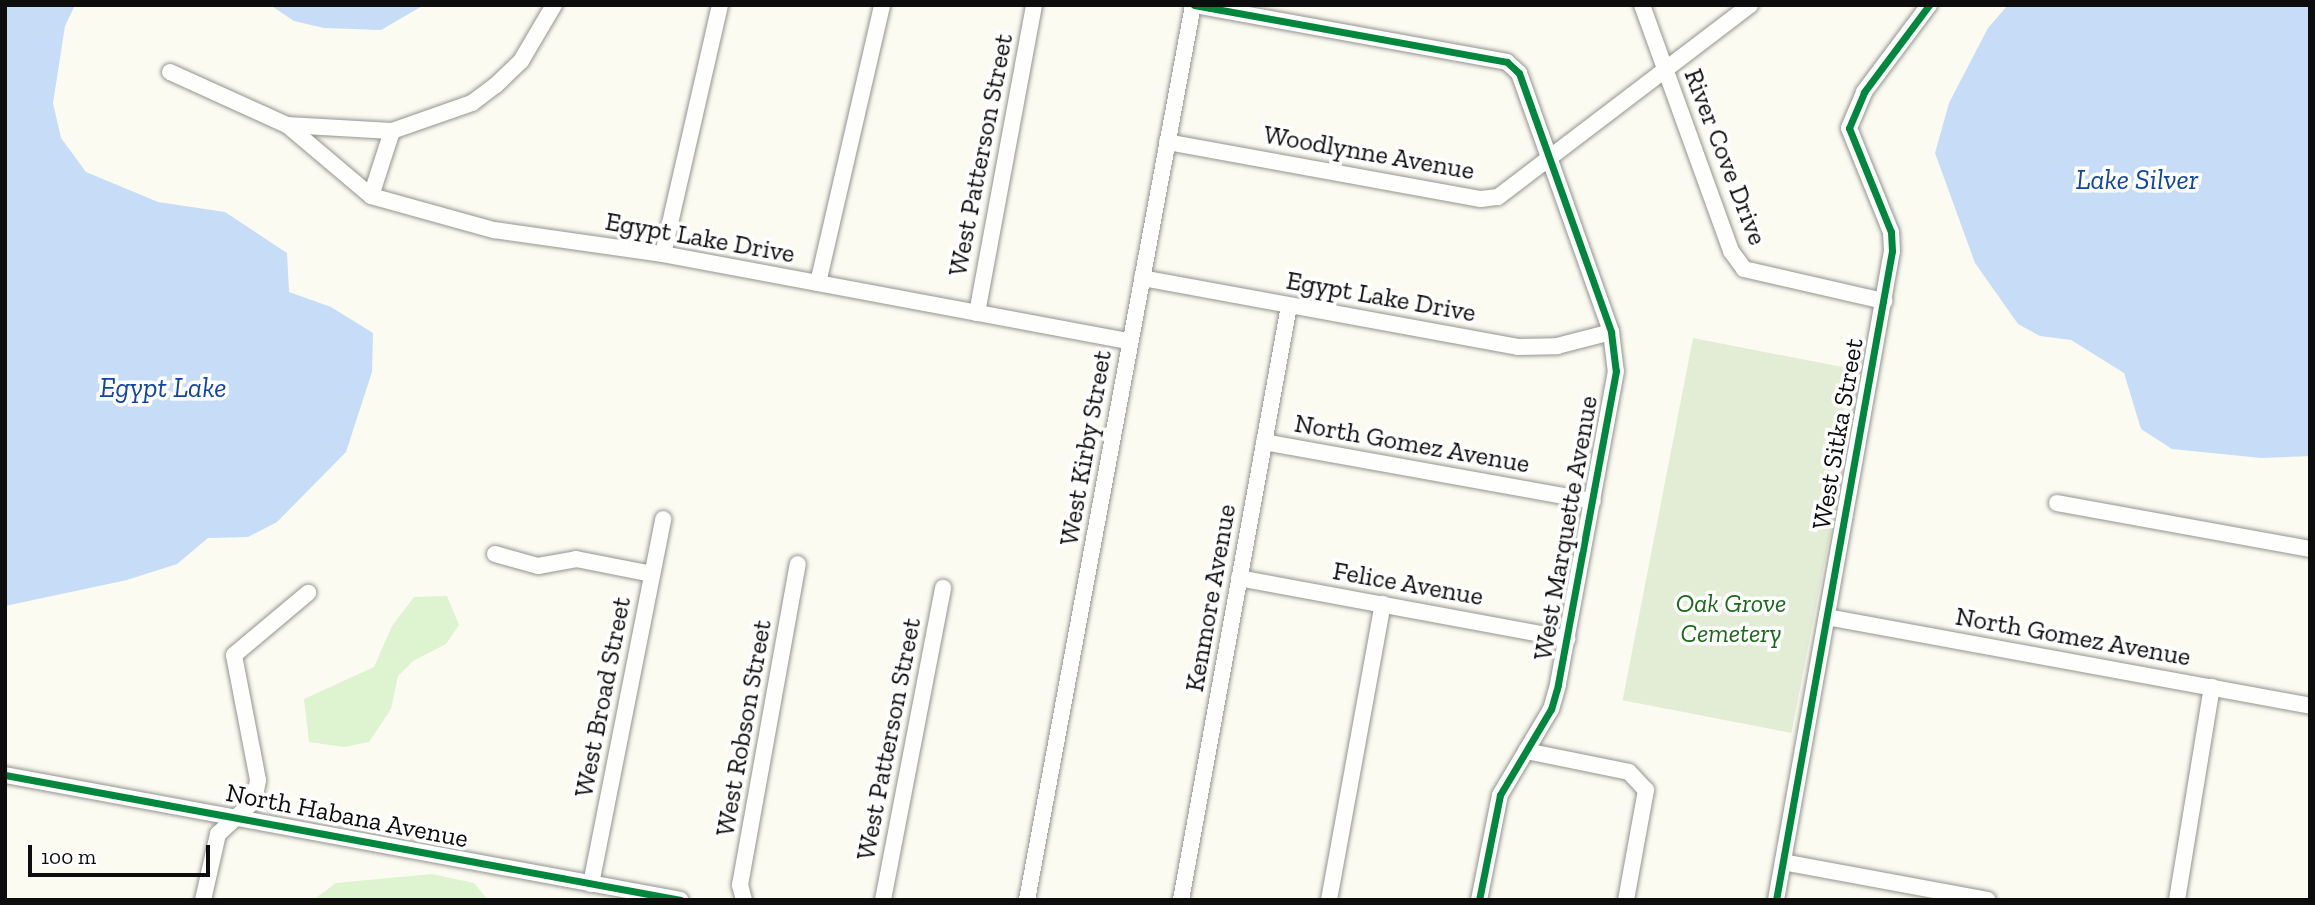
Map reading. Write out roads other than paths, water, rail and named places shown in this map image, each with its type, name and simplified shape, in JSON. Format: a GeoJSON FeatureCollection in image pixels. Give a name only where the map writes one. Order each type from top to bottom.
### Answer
{"type":"FeatureCollection","features":[{"type":"Feature","properties":{"kind":"street"},"geometry":{"type":"LineString","coordinates":[[371,196],[392,131],[472,103],[496,85],[522,61],[554,5]]}},
{"type":"Feature","properties":{"kind":"street"},"geometry":{"type":"LineString","coordinates":[[663,254],[720,5]]}},
{"type":"Feature","properties":{"kind":"street"},"geometry":{"type":"LineString","coordinates":[[818,284],[882,5]]}},
{"type":"Feature","properties":{"kind":"street","name":"West Patterson Street"},"geometry":{"type":"LineString","coordinates":[[977,313],[1034,5]]}},
{"type":"Feature","properties":{"kind":"street","name":"West Kirby Street"},"geometry":{"type":"LineString","coordinates":[[1027,900],[1193,5]]}},
{"type":"Feature","properties":{"kind":"street","name":"West Marquette Avenue"},"geometry":{"type":"LineString","coordinates":[[1193,5],[1507,62],[1519,73],[1611,332],[1616,371],[1567,639],[1551,709],[1500,795],[1479,900]]}},
{"type":"Feature","properties":{"kind":"street","name":"River Cove Drive"},"geometry":{"type":"LineString","coordinates":[[1642,5],[1731,251],[1744,270],[1884,301]]}},
{"type":"Feature","properties":{"kind":"street","name":"Woodlynne Avenue"},"geometry":{"type":"LineString","coordinates":[[1167,142],[1481,199],[1498,197],[1750,5]]}},
{"type":"Feature","properties":{"kind":"street","name":"West Sitka Street"},"geometry":{"type":"LineString","coordinates":[[1776,900],[1884,301],[1891,232],[1849,128],[1864,92],[1930,5]]}},
{"type":"Feature","properties":{"kind":"street","name":"Egypt Lake Drive"},"geometry":{"type":"LineString","coordinates":[[170,72],[287,125],[371,196],[494,230],[663,254],[1130,341]]}},
{"type":"Feature","properties":{"kind":"street","name":"Egypt Lake Drive"},"geometry":{"type":"LineString","coordinates":[[287,125],[392,131]]}},
{"type":"Feature","properties":{"kind":"street","name":"Egypt Lake Drive"},"geometry":{"type":"LineString","coordinates":[[1142,278],[1518,347],[1557,346],[1611,332]]}},
{"type":"Feature","properties":{"kind":"street","name":"Kenmore Avenue"},"geometry":{"type":"LineString","coordinates":[[1181,900],[1289,306]]}},
{"type":"Feature","properties":{"kind":"street","name":"North Gomez Avenue"},"geometry":{"type":"LineString","coordinates":[[1264,442],[1593,501]]}},
{"type":"Feature","properties":{"kind":"street"},"geometry":{"type":"LineString","coordinates":[[2057,503],[2310,549]]}},
{"type":"Feature","properties":{"kind":"street","name":"West Broad Street"},"geometry":{"type":"LineString","coordinates":[[591,884],[663,519]]}},
{"type":"Feature","properties":{"kind":"street"},"geometry":{"type":"LineString","coordinates":[[495,554],[538,566],[576,559],[652,574]]}},
{"type":"Feature","properties":{"kind":"street","name":"West Robson Street"},"geometry":{"type":"LineString","coordinates":[[744,900],[740,885],[798,564]]}},
{"type":"Feature","properties":{"kind":"street","name":"Felice Avenue"},"geometry":{"type":"LineString","coordinates":[[1239,578],[1567,639]]}},
{"type":"Feature","properties":{"kind":"street","name":"West Patterson Street"},"geometry":{"type":"LineString","coordinates":[[883,900],[943,588]]}},
{"type":"Feature","properties":{"kind":"street"},"geometry":{"type":"LineString","coordinates":[[203,900],[218,834],[254,801],[258,780],[234,655],[308,593]]}},
{"type":"Feature","properties":{"kind":"street"},"geometry":{"type":"LineString","coordinates":[[1329,900],[1383,604]]}},
{"type":"Feature","properties":{"kind":"street","name":"North Gomez Avenue"},"geometry":{"type":"LineString","coordinates":[[1827,617],[2310,706]]}},
{"type":"Feature","properties":{"kind":"street"},"geometry":{"type":"LineString","coordinates":[[2177,900],[2212,687]]}},
{"type":"Feature","properties":{"kind":"street"},"geometry":{"type":"LineString","coordinates":[[1526,751],[1629,772],[1646,790],[1626,900]]}},
{"type":"Feature","properties":{"kind":"street","name":"North Habana Avenue"},"geometry":{"type":"LineString","coordinates":[[5,775],[681,900]]}},
{"type":"Feature","properties":{"kind":"street"},"geometry":{"type":"LineString","coordinates":[[1783,862],[1988,900]]}},
{"type":"Feature","properties":{"kind":"water","name":"Egypt Lake"},"geometry":{"type":"Polygon","coordinates":[[[5,5],[75,5],[65,26],[53,103],[61,138],[86,172],[158,202],[225,212],[287,253],[289,292],[331,307],[373,333],[372,372],[346,452],[277,522],[248,537],[208,538],[177,564],[127,580],[5,606],[5,5]]]}},
{"type":"Feature","properties":{"kind":"water"},"geometry":{"type":"Polygon","coordinates":[[[270,5],[424,5],[381,30],[324,28],[294,21],[270,5]]]}},
{"type":"Feature","properties":{"kind":"water","name":"Lake Silver"},"geometry":{"type":"Polygon","coordinates":[[[2008,5],[2310,5],[2310,456],[2261,458],[2172,449],[2141,429],[2124,373],[2071,340],[2040,336],[2018,324],[1975,263],[1935,153],[1949,103],[1988,28],[2008,5]]]}},
{"type":"Feature","properties":{"kind":"park label","name":"Oak Grove Cemetery"},"geometry":{"type":"Point","coordinates":[1731,619]}}]}
